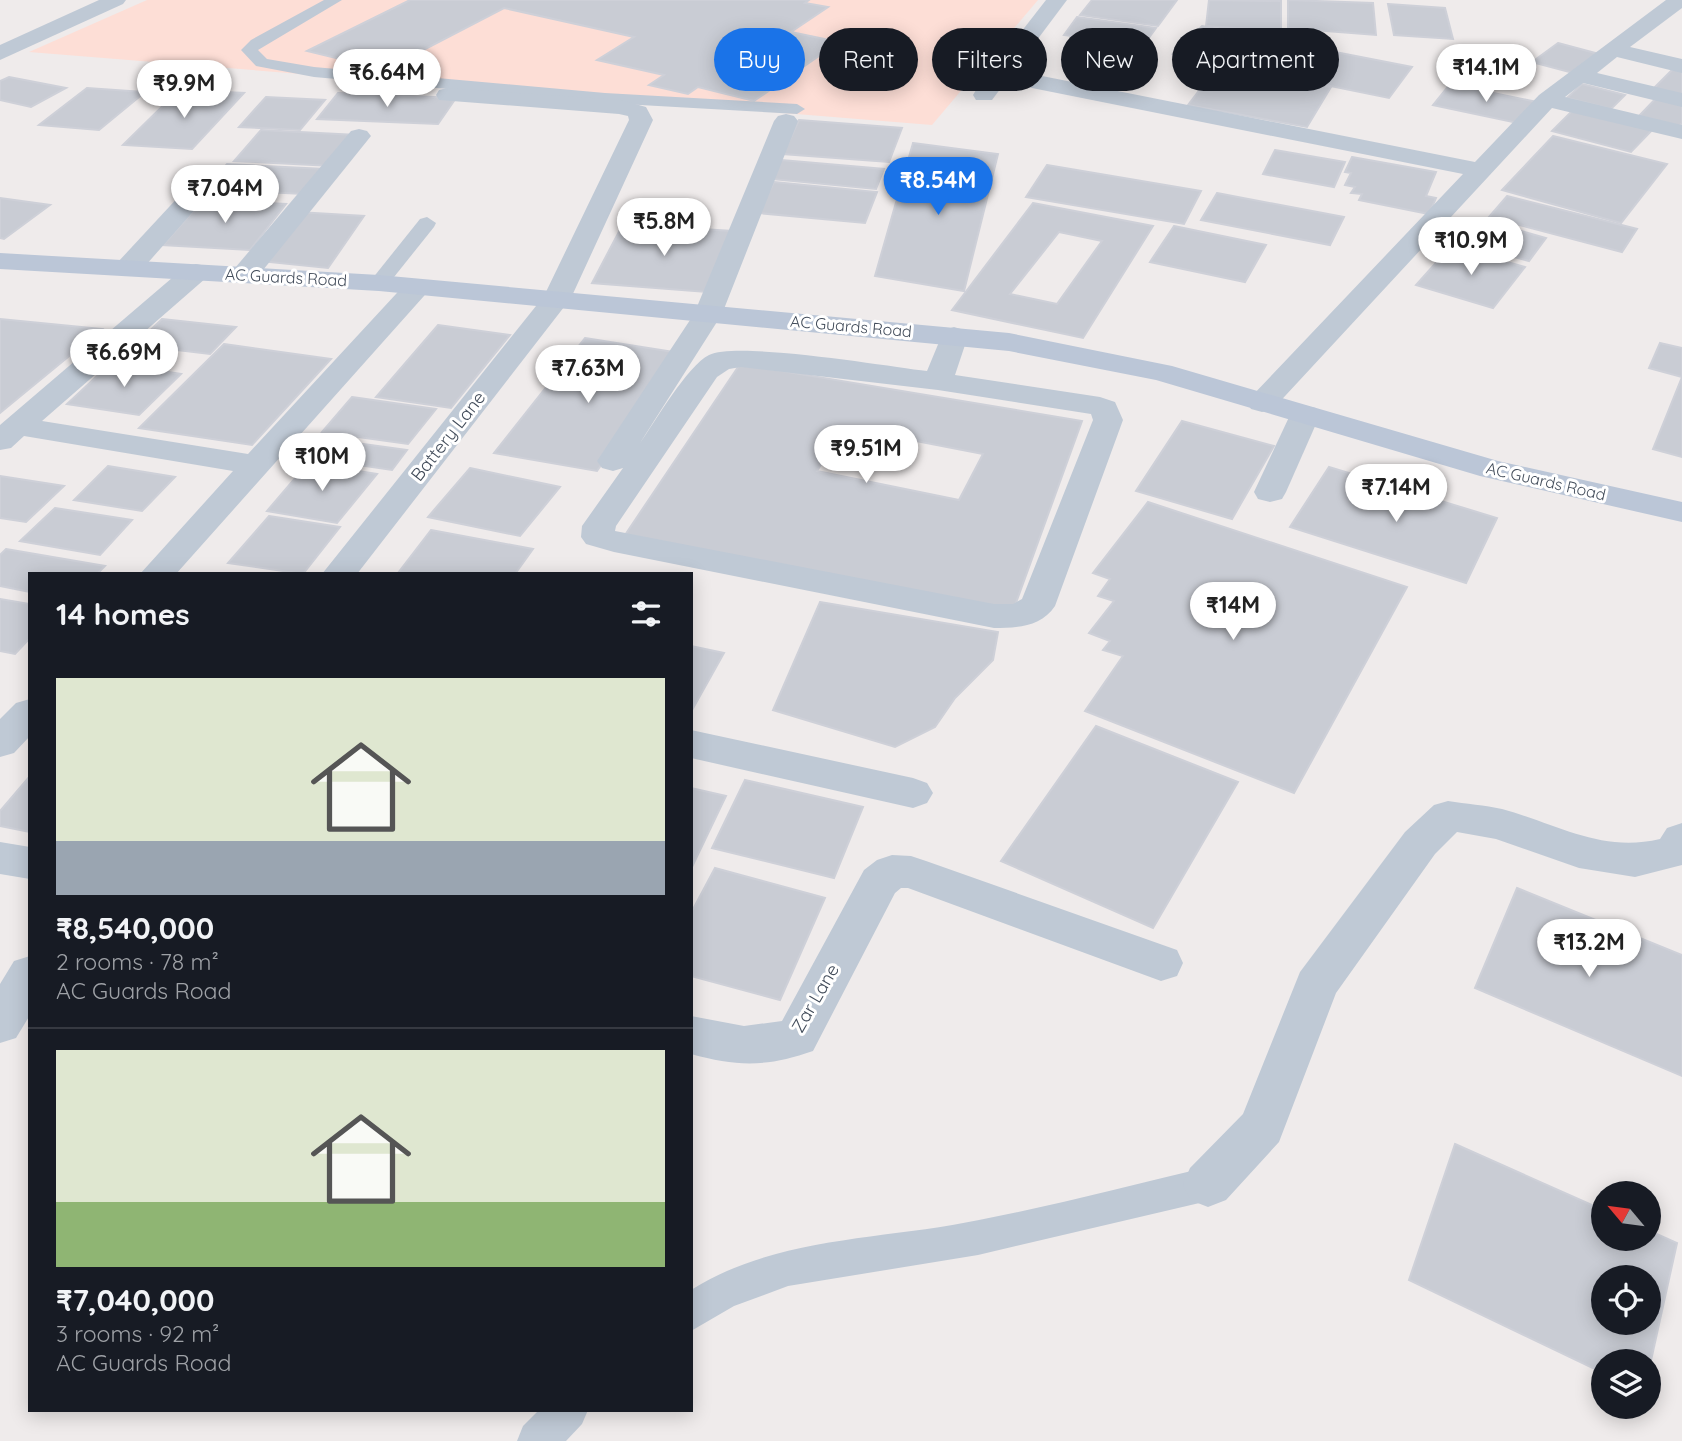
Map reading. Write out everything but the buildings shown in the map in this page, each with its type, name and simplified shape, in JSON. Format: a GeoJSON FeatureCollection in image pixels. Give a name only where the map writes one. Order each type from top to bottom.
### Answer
{"type":"FeatureCollection","features":[{"type":"Feature","properties":{"kind":"street"},"geometry":{"type":"LineString","coordinates":[[0,52],[116,0]]}},
{"type":"Feature","properties":{"kind":"street"},"geometry":{"type":"LineString","coordinates":[[984,95],[1057,0]]}},
{"type":"Feature","properties":{"kind":"street"},"geometry":{"type":"LineString","coordinates":[[1262,403],[1479,170],[1548,100],[1577,75],[1680,1]]}},
{"type":"Feature","properties":{"kind":"street"},"geometry":{"type":"LineString","coordinates":[[1652,21],[1682,28]]}},
{"type":"Feature","properties":{"kind":"street"},"geometry":{"type":"LineString","coordinates":[[1614,50],[1682,66]]}},
{"type":"Feature","properties":{"kind":"street"},"geometry":{"type":"LineString","coordinates":[[1577,75],[1682,100]]}},
{"type":"Feature","properties":{"kind":"street"},"geometry":{"type":"LineString","coordinates":[[1047,84],[1479,170]]}},
{"type":"Feature","properties":{"kind":"street","name":"Battery Lane"},"geometry":{"type":"LineString","coordinates":[[341,572],[557,298],[641,120],[638,112],[621,107],[447,95]]}},
{"type":"Feature","properties":{"kind":"street"},"geometry":{"type":"LineString","coordinates":[[1548,100],[1682,132]]}},
{"type":"Feature","properties":{"kind":"street"},"geometry":{"type":"LineString","coordinates":[[582,510],[708,314],[791,115]]}},
{"type":"Feature","properties":{"kind":"street"},"geometry":{"type":"LineString","coordinates":[[245,274],[359,136]]}},
{"type":"Feature","properties":{"kind":"street"},"geometry":{"type":"LineString","coordinates":[[128,268],[204,184]]}},
{"type":"Feature","properties":{"kind":"street","name":"AC Guards Road"},"geometry":{"type":"LineString","coordinates":[[0,261],[379,283],[1009,342],[1161,372],[1491,469],[1682,512]]}},
{"type":"Feature","properties":{"kind":"street"},"geometry":{"type":"LineString","coordinates":[[9,434],[196,272]]}},
{"type":"Feature","properties":{"kind":"street"},"geometry":{"type":"LineString","coordinates":[[159,572],[418,287]]}},
{"type":"Feature","properties":{"kind":"street"},"geometry":{"type":"LineString","coordinates":[[938,381],[954,336]]}},
{"type":"Feature","properties":{"kind":"street"},"geometry":{"type":"LineString","coordinates":[[741,358],[938,381],[1089,403],[1104,409],[1108,420],[1037,606],[1019,616],[994,616],[598,537],[598,526],[706,372],[720,361],[741,358]]}},
{"type":"Feature","properties":{"kind":"street"},"geometry":{"type":"LineString","coordinates":[[1270,492],[1305,415]]}},
{"type":"Feature","properties":{"kind":"street"},"geometry":{"type":"LineString","coordinates":[[9,434],[257,465]]}},
{"type":"Feature","properties":{"kind":"street"},"geometry":{"type":"LineString","coordinates":[[0,743],[28,714]]}},
{"type":"Feature","properties":{"kind":"street"},"geometry":{"type":"LineString","coordinates":[[693,744],[913,793]]}},
{"type":"Feature","properties":{"kind":"street"},"geometry":{"type":"LineString","coordinates":[[1208,1185],[1262,1128],[1316,985],[1420,843],[1448,816],[1500,824],[1579,852],[1634,861],[1674,852],[1682,839]]}},
{"type":"Feature","properties":{"kind":"street"},"geometry":{"type":"LineString","coordinates":[[0,858],[28,863]]}},
{"type":"Feature","properties":{"kind":"street","name":"Zar Lane"},"geometry":{"type":"LineString","coordinates":[[693,1036],[738,1047],[767,1045],[797,1037],[879,881],[892,871],[911,872],[1161,963]]}},
{"type":"Feature","properties":{"kind":"street"},"geometry":{"type":"LineString","coordinates":[[0,1024],[28,977]]}},
{"type":"Feature","properties":{"kind":"lane"},"geometry":{"type":"LineString","coordinates":[[335,0],[257,43],[249,50],[253,58],[262,63],[314,72],[791,115]]}},
{"type":"Feature","properties":{"kind":"lane"},"geometry":{"type":"LineString","coordinates":[[379,283],[427,223]]}},
{"type":"Feature","properties":{"kind":"lane"},"geometry":{"type":"LineString","coordinates":[[693,1311],[722,1292],[788,1268],[978,1238],[1208,1185]]}},
{"type":"Feature","properties":{"kind":"lane"},"geometry":{"type":"LineString","coordinates":[[538,1441],[566,1412]]}},
{"type":"Feature","properties":{"kind":"shaded area"},"geometry":{"type":"Polygon","coordinates":[[[147,0],[1038,0],[1014,28],[932,28],[932,91],[961,91],[932,125],[29,52],[147,0]]]}}]}
